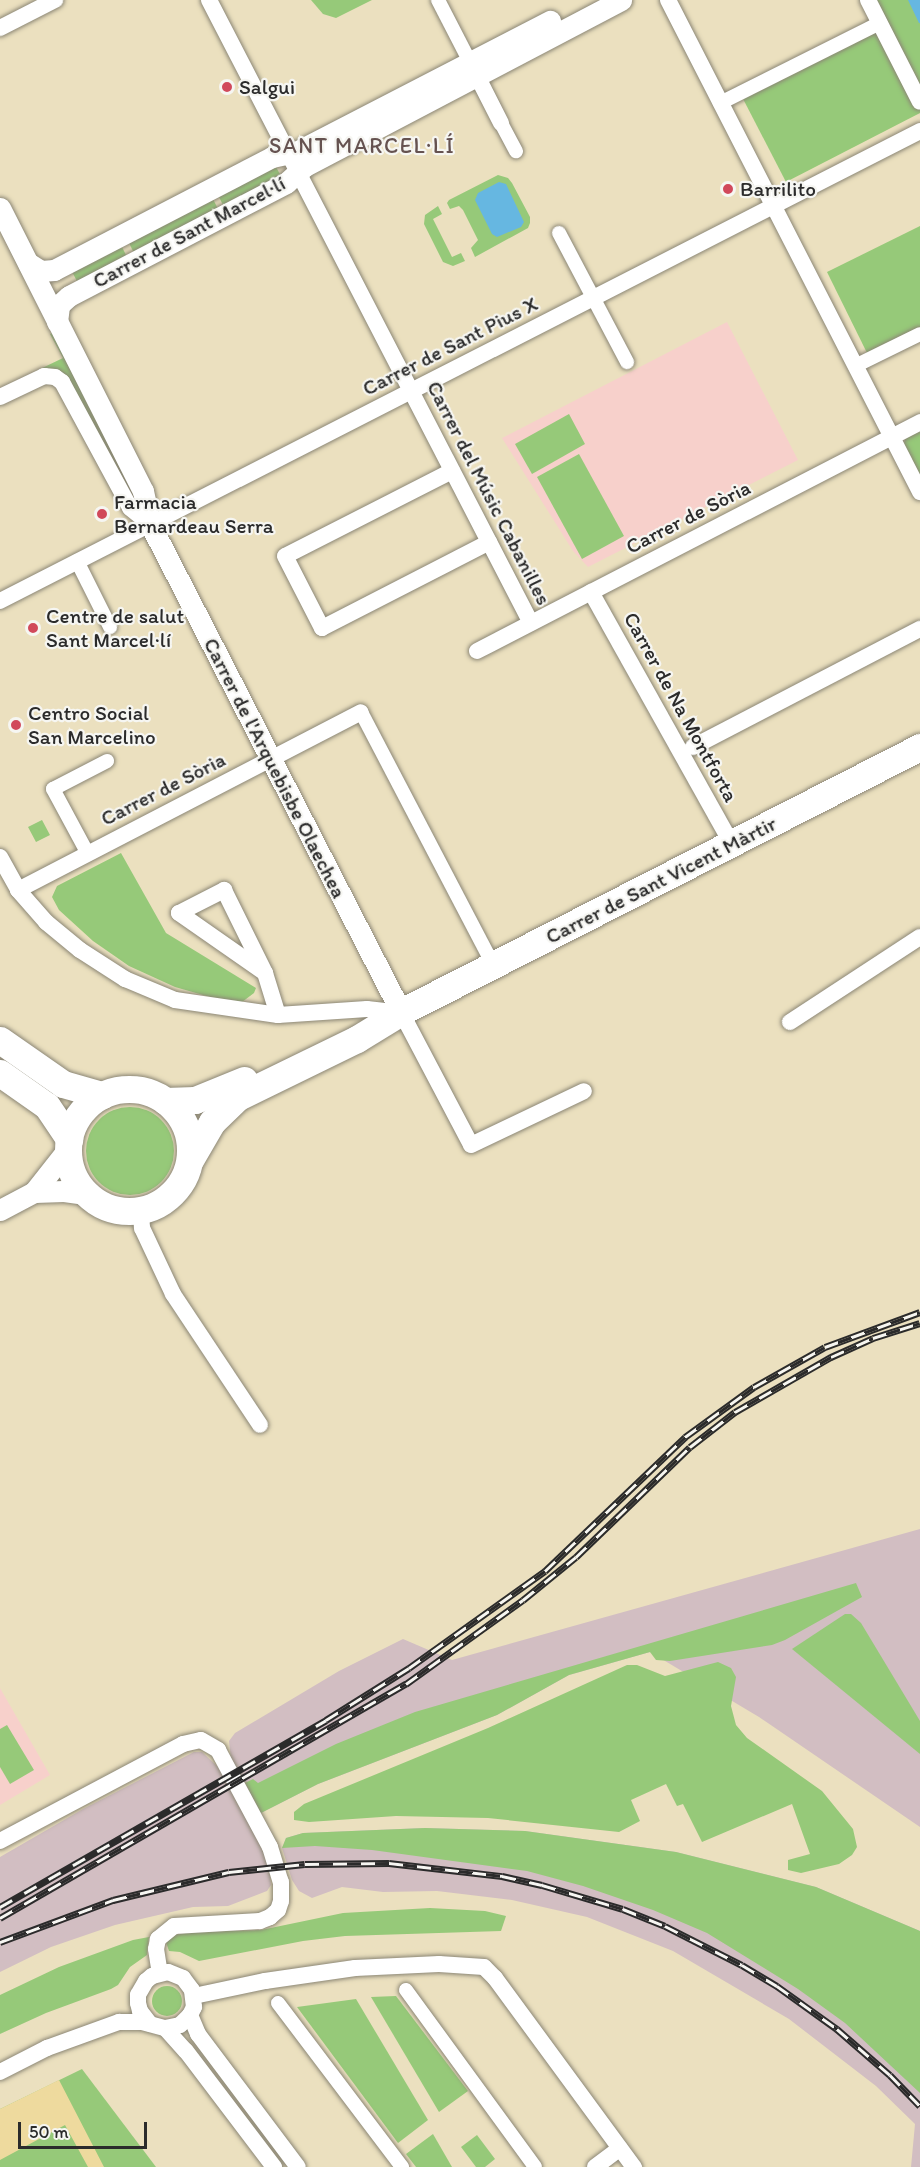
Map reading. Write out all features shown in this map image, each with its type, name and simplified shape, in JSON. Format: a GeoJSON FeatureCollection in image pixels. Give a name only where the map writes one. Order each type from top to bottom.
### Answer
{"type":"FeatureCollection","features":[{"type":"Feature","properties":{"kind":"main road","name":"Carrer de Sant Vicent Màrtir"},"geometry":{"type":"LineString","coordinates":[[165,1101],[182,1102],[212,1095],[394,1011],[493,964],[920,747]]}},
{"type":"Feature","properties":{"kind":"main road","name":"Carrer de Sant Vicent Màrtir"},"geometry":{"type":"LineString","coordinates":[[190,1160],[212,1122],[238,1097],[357,1039],[394,1011]]}},
{"type":"Feature","properties":{"kind":"main road"},"geometry":{"type":"LineString","coordinates":[[0,1040],[63,1084],[102,1095]]}},
{"type":"Feature","properties":{"kind":"main road"},"geometry":{"type":"LineString","coordinates":[[0,1073],[46,1106],[69,1144],[73,1174],[86,1194],[112,1209],[141,1210],[169,1197],[183,1180],[190,1160],[190,1143],[186,1127],[177,1113],[165,1101],[150,1093],[134,1089],[118,1090],[102,1095],[77,1118],[69,1144]]}},
{"type":"Feature","properties":{"kind":"street"},"geometry":{"type":"LineString","coordinates":[[0,28],[55,0]]}},
{"type":"Feature","properties":{"kind":"street","name":"Carrer del Músic Cabanilles"},"geometry":{"type":"LineString","coordinates":[[209,0],[531,624]]}},
{"type":"Feature","properties":{"kind":"street"},"geometry":{"type":"LineString","coordinates":[[438,0],[516,151]]}},
{"type":"Feature","properties":{"kind":"street","name":"Carrer de Sant Marcel·lí"},"geometry":{"type":"LineString","coordinates":[[57,322],[59,305],[69,296],[286,183],[305,166],[591,0]]}},
{"type":"Feature","properties":{"kind":"street","name":"Carrer de Sant Marcel·lí"},"geometry":{"type":"LineString","coordinates":[[28,263],[41,271],[54,270],[272,157],[296,152],[621,0]]}},
{"type":"Feature","properties":{"kind":"street"},"geometry":{"type":"LineString","coordinates":[[668,0],[920,492]]}},
{"type":"Feature","properties":{"kind":"street"},"geometry":{"type":"LineString","coordinates":[[868,0],[920,102]]}},
{"type":"Feature","properties":{"kind":"street"},"geometry":{"type":"LineString","coordinates":[[720,103],[880,23]]}},
{"type":"Feature","properties":{"kind":"street","name":"Carrer de Sant Pius X"},"geometry":{"type":"LineString","coordinates":[[0,601],[920,131]]}},
{"type":"Feature","properties":{"kind":"street","name":"Carrer de l'Arquebisbe Olaechea"},"geometry":{"type":"LineString","coordinates":[[0,208],[143,491],[150,524],[271,759],[394,1011]]}},
{"type":"Feature","properties":{"kind":"street"},"geometry":{"type":"LineString","coordinates":[[559,233],[627,362]]}},
{"type":"Feature","properties":{"kind":"street"},"geometry":{"type":"LineString","coordinates":[[855,366],[920,334]]}},
{"type":"Feature","properties":{"kind":"street","name":"Carrer de l'Arquebisbe Olaechea"},"geometry":{"type":"LineString","coordinates":[[0,397],[33,380],[55,377],[68,389],[130,508],[150,524]]}},
{"type":"Feature","properties":{"kind":"street","name":"Carrer de Sòria"},"geometry":{"type":"LineString","coordinates":[[477,651],[920,422]]}},
{"type":"Feature","properties":{"kind":"street"},"geometry":{"type":"LineString","coordinates":[[452,471],[285,556],[321,628],[489,542]]}},
{"type":"Feature","properties":{"kind":"street"},"geometry":{"type":"LineString","coordinates":[[77,561],[110,627]]}},
{"type":"Feature","properties":{"kind":"street","name":"Carrer de Na Montforta"},"geometry":{"type":"LineString","coordinates":[[591,592],[732,844]]}},
{"type":"Feature","properties":{"kind":"street"},"geometry":{"type":"LineString","coordinates":[[693,747],[920,629]]}},
{"type":"Feature","properties":{"kind":"street"},"geometry":{"type":"LineString","coordinates":[[361,712],[493,964]]}},
{"type":"Feature","properties":{"kind":"street","name":"Carrer de Sòria"},"geometry":{"type":"LineString","coordinates":[[18,890],[361,712]]}},
{"type":"Feature","properties":{"kind":"street"},"geometry":{"type":"LineString","coordinates":[[88,854],[53,789],[107,761]]}},
{"type":"Feature","properties":{"kind":"street"},"geometry":{"type":"LineString","coordinates":[[0,857],[18,890],[46,922],[80,950],[124,979],[175,1000],[278,1015],[367,1009],[394,1011],[471,1145],[584,1091]]}},
{"type":"Feature","properties":{"kind":"street"},"geometry":{"type":"LineString","coordinates":[[265,973],[179,913],[224,890],[265,973],[278,1015]]}},
{"type":"Feature","properties":{"kind":"street"},"geometry":{"type":"LineString","coordinates":[[790,1022],[920,937]]}},
{"type":"Feature","properties":{"kind":"street"},"geometry":{"type":"LineString","coordinates":[[34,1192],[69,1144]]}},
{"type":"Feature","properties":{"kind":"street"},"geometry":{"type":"LineString","coordinates":[[0,1210],[34,1192],[64,1191],[86,1194]]}},
{"type":"Feature","properties":{"kind":"street"},"geometry":{"type":"LineString","coordinates":[[141,1210],[142,1228],[173,1293],[260,1425]]}},
{"type":"Feature","properties":{"kind":"street"},"geometry":{"type":"LineString","coordinates":[[0,1841],[183,1744],[201,1740],[218,1750],[270,1847],[283,1893],[278,1910],[261,1921],[174,1926],[158,1939],[156,1949],[160,1973]]}},
{"type":"Feature","properties":{"kind":"street"},"geometry":{"type":"LineString","coordinates":[[194,1996],[265,1980],[355,1968],[439,1964],[484,1967],[495,1978],[634,2167]]}},
{"type":"Feature","properties":{"kind":"street"},"geometry":{"type":"LineString","coordinates":[[0,2072],[47,2049],[119,2022],[130,2012],[146,1981],[160,1973],[176,1974],[183,1978],[194,1996],[190,2015],[180,2025],[158,2026],[119,2022]]}},
{"type":"Feature","properties":{"kind":"street"},"geometry":{"type":"LineString","coordinates":[[406,1990],[535,2167]]}},
{"type":"Feature","properties":{"kind":"street"},"geometry":{"type":"LineString","coordinates":[[138,1995],[140,2011],[186,2051],[274,2167]]}},
{"type":"Feature","properties":{"kind":"street"},"geometry":{"type":"LineString","coordinates":[[278,2003],[402,2167]]}},
{"type":"Feature","properties":{"kind":"street"},"geometry":{"type":"LineString","coordinates":[[190,2015],[198,2034],[298,2167]]}},
{"type":"Feature","properties":{"kind":"street"},"geometry":{"type":"LineString","coordinates":[[595,2167],[620,2148]]}},
{"type":"Feature","properties":{"kind":"shaded area"},"geometry":{"type":"Polygon","coordinates":[[[727,322],[798,460],[588,567],[573,551],[502,438],[727,322]]]}},
{"type":"Feature","properties":{"kind":"shaded area"},"geometry":{"type":"Polygon","coordinates":[[[920,1529],[920,1827],[759,1717],[650,1652],[569,1675],[497,1715],[318,1784],[261,1813],[231,1760],[229,1741],[235,1733],[339,1671],[403,1639],[452,1660],[920,1529]]]}},
{"type":"Feature","properties":{"kind":"shaded area"},"geometry":{"type":"Polygon","coordinates":[[[0,1688],[50,1775],[0,1805],[0,1688]]]}},
{"type":"Feature","properties":{"kind":"shaded area"},"geometry":{"type":"Polygon","coordinates":[[[194,1752],[202,1752],[218,1767],[267,1853],[271,1885],[267,1891],[228,1906],[193,1907],[115,1925],[51,1947],[0,1972],[0,1857],[83,1809],[194,1752]]]}},
{"type":"Feature","properties":{"kind":"shaded area"},"geometry":{"type":"Polygon","coordinates":[[[425,1828],[525,1831],[676,1852],[816,1887],[920,1931],[920,2167],[911,2167],[915,2124],[876,2086],[789,2019],[673,1951],[587,1917],[512,1900],[437,1891],[383,1892],[342,1887],[312,1898],[299,1891],[292,1880],[282,1848],[286,1838],[303,1833],[425,1828]]]}},
{"type":"Feature","properties":{"kind":"green space"},"geometry":{"type":"Polygon","coordinates":[[[311,0],[372,0],[336,18],[323,14],[311,0]]]}},
{"type":"Feature","properties":{"kind":"green space"},"geometry":{"type":"Polygon","coordinates":[[[875,0],[920,0],[920,88],[875,0]]]}},
{"type":"Feature","properties":{"kind":"green space"},"geometry":{"type":"Polygon","coordinates":[[[877,24],[920,105],[920,113],[786,182],[740,93],[877,24]]]}},
{"type":"Feature","properties":{"kind":"green space"},"geometry":{"type":"Polygon","coordinates":[[[275,165],[282,178],[225,209],[218,195],[275,165]]]}},
{"type":"Feature","properties":{"kind":"green space"},"geometry":{"type":"Polygon","coordinates":[[[498,175],[508,178],[512,183],[530,217],[530,223],[528,228],[475,257],[471,248],[478,240],[463,210],[459,206],[450,209],[447,203],[498,175]]]}},
{"type":"Feature","properties":{"kind":"green space"},"geometry":{"type":"Polygon","coordinates":[[[212,197],[219,211],[135,255],[128,241],[212,197]]]}},
{"type":"Feature","properties":{"kind":"green space"},"geometry":{"type":"Polygon","coordinates":[[[438,206],[442,214],[433,219],[452,257],[461,253],[465,261],[453,266],[443,262],[424,224],[425,215],[438,206]]]}},
{"type":"Feature","properties":{"kind":"green space"},"geometry":{"type":"Polygon","coordinates":[[[920,226],[920,334],[870,359],[827,272],[920,226]]]}},
{"type":"Feature","properties":{"kind":"green space"},"geometry":{"type":"Polygon","coordinates":[[[120,243],[127,257],[78,283],[70,268],[120,243]]]}},
{"type":"Feature","properties":{"kind":"green space"},"geometry":{"type":"Polygon","coordinates":[[[56,331],[139,490],[132,501],[70,380],[36,371],[63,358],[50,334],[56,331]]]}},
{"type":"Feature","properties":{"kind":"green space"},"geometry":{"type":"Polygon","coordinates":[[[569,414],[585,444],[532,474],[515,444],[569,414]]]}},
{"type":"Feature","properties":{"kind":"green space"},"geometry":{"type":"Polygon","coordinates":[[[920,429],[920,479],[903,447],[906,436],[920,429]]]}},
{"type":"Feature","properties":{"kind":"green space"},"geometry":{"type":"Polygon","coordinates":[[[579,454],[624,536],[582,559],[537,477],[579,454]]]}},
{"type":"Feature","properties":{"kind":"green space"},"geometry":{"type":"Polygon","coordinates":[[[42,820],[50,835],[36,842],[28,827],[42,820]]]}},
{"type":"Feature","properties":{"kind":"green space"},"geometry":{"type":"Polygon","coordinates":[[[121,853],[166,933],[256,988],[254,993],[242,1002],[224,1001],[175,987],[129,966],[93,941],[59,910],[52,897],[57,886],[121,853]]]}},
{"type":"Feature","properties":{"kind":"green space"},"geometry":{"type":"Polygon","coordinates":[[[130,1107],[147,1110],[161,1120],[171,1134],[174,1151],[171,1168],[161,1182],[147,1192],[130,1195],[113,1192],[99,1182],[89,1168],[86,1151],[89,1134],[99,1120],[113,1110],[130,1107]]]}},
{"type":"Feature","properties":{"kind":"green space"},"geometry":{"type":"Polygon","coordinates":[[[856,1583],[862,1597],[785,1640],[772,1645],[670,1661],[656,1660],[650,1652],[569,1675],[497,1715],[318,1784],[261,1813],[245,1783],[253,1779],[258,1783],[336,1744],[415,1712],[856,1583]]]}},
{"type":"Feature","properties":{"kind":"green space"},"geometry":{"type":"Polygon","coordinates":[[[845,1614],[851,1614],[861,1623],[920,1721],[920,1754],[792,1649],[845,1614]]]}},
{"type":"Feature","properties":{"kind":"green space"},"geometry":{"type":"Polygon","coordinates":[[[718,1662],[731,1668],[736,1677],[731,1706],[736,1725],[747,1738],[822,1791],[853,1829],[857,1847],[852,1855],[839,1864],[801,1873],[788,1870],[788,1860],[810,1854],[792,1804],[702,1842],[683,1804],[677,1806],[666,1784],[631,1800],[640,1821],[619,1832],[488,1818],[396,1816],[309,1822],[294,1820],[294,1812],[304,1804],[488,1728],[627,1665],[637,1665],[665,1676],[718,1662]]]}},
{"type":"Feature","properties":{"kind":"green space"},"geometry":{"type":"Polygon","coordinates":[[[7,1725],[34,1770],[10,1784],[0,1767],[0,1729],[7,1725]]]}},
{"type":"Feature","properties":{"kind":"green space"},"geometry":{"type":"Polygon","coordinates":[[[425,1828],[525,1831],[676,1852],[816,1887],[920,1931],[920,2093],[845,2023],[798,1989],[707,1933],[653,1910],[583,1886],[527,1871],[372,1850],[315,1846],[282,1848],[286,1838],[303,1833],[425,1828]]]}},
{"type":"Feature","properties":{"kind":"green space"},"geometry":{"type":"Polygon","coordinates":[[[430,1908],[485,1911],[506,1916],[501,1931],[345,1936],[303,1941],[199,1961],[180,1952],[169,1951],[166,1942],[175,1935],[191,1932],[261,1930],[343,1913],[430,1908]]]}},
{"type":"Feature","properties":{"kind":"green space"},"geometry":{"type":"Polygon","coordinates":[[[149,1937],[147,1955],[130,1967],[118,1985],[0,2034],[0,1995],[59,1967],[133,1940],[149,1937]]]}},
{"type":"Feature","properties":{"kind":"green space"},"geometry":{"type":"Polygon","coordinates":[[[167,1986],[178,1990],[182,2001],[178,2012],[167,2016],[156,2012],[152,2001],[156,1990],[167,1986]]]}},
{"type":"Feature","properties":{"kind":"green space"},"geometry":{"type":"Polygon","coordinates":[[[396,1996],[468,2091],[439,2112],[371,1997],[396,1996]]]}},
{"type":"Feature","properties":{"kind":"green space"},"geometry":{"type":"Polygon","coordinates":[[[356,1999],[428,2120],[398,2143],[297,2007],[356,1999]]]}},
{"type":"Feature","properties":{"kind":"green space"},"geometry":{"type":"Polygon","coordinates":[[[82,2069],[156,2167],[0,2167],[0,2109],[82,2069]]]}},
{"type":"Feature","properties":{"kind":"green space"},"geometry":{"type":"Polygon","coordinates":[[[433,2134],[452,2167],[416,2167],[406,2154],[433,2134]]]}},
{"type":"Feature","properties":{"kind":"green space"},"geometry":{"type":"Polygon","coordinates":[[[477,2135],[495,2159],[485,2167],[476,2167],[461,2147],[477,2135]]]}},
{"type":"Feature","properties":{"kind":"sand"},"geometry":{"type":"Polygon","coordinates":[[[59,2080],[104,2167],[88,2167],[65,2125],[0,2160],[0,2109],[59,2080]]]}},
{"type":"Feature","properties":{"kind":"water"},"geometry":{"type":"Polygon","coordinates":[[[908,0],[920,0],[920,23],[919,23],[908,0]]]}},
{"type":"Feature","properties":{"kind":"water"},"geometry":{"type":"Polygon","coordinates":[[[499,182],[506,184],[524,222],[521,227],[497,237],[492,234],[475,200],[478,193],[499,182]]]}},
{"type":"Feature","properties":{"kind":"railway"},"geometry":{"type":"LineString","coordinates":[[0,1907],[326,1720],[409,1668],[545,1571],[685,1437],[754,1387],[825,1347],[920,1312]]}},
{"type":"Feature","properties":{"kind":"railway"},"geometry":{"type":"LineString","coordinates":[[0,1918],[406,1684],[523,1600],[576,1557],[690,1447],[735,1412],[831,1357],[873,1338],[920,1323]]}},
{"type":"Feature","properties":{"kind":"railway"},"geometry":{"type":"LineString","coordinates":[[0,1942],[113,1900],[229,1872],[305,1864],[389,1863],[502,1876],[542,1885],[623,1909],[665,1926],[742,1965],[777,1986],[837,2029],[890,2075],[920,2106]]}},
{"type":"Feature","properties":{"kind":"place","name":"Salgui"},"geometry":{"type":"Point","coordinates":[227,87]}},
{"type":"Feature","properties":{"kind":"place","name":"Barrilito"},"geometry":{"type":"Point","coordinates":[728,189]}},
{"type":"Feature","properties":{"kind":"place","name":"Farmacia Bernardeau Serra"},"geometry":{"type":"Point","coordinates":[102,514]}},
{"type":"Feature","properties":{"kind":"place","name":"Centre de salut Sant Marcel·lí"},"geometry":{"type":"Point","coordinates":[33,628]}},
{"type":"Feature","properties":{"kind":"place","name":"Centro Social San Marcelino"},"geometry":{"type":"Point","coordinates":[16,725]}},
{"type":"Feature","properties":{"kind":"district","name":"SANT MARCEL·LÍ"},"geometry":{"type":"Point","coordinates":[362,146]}}]}
